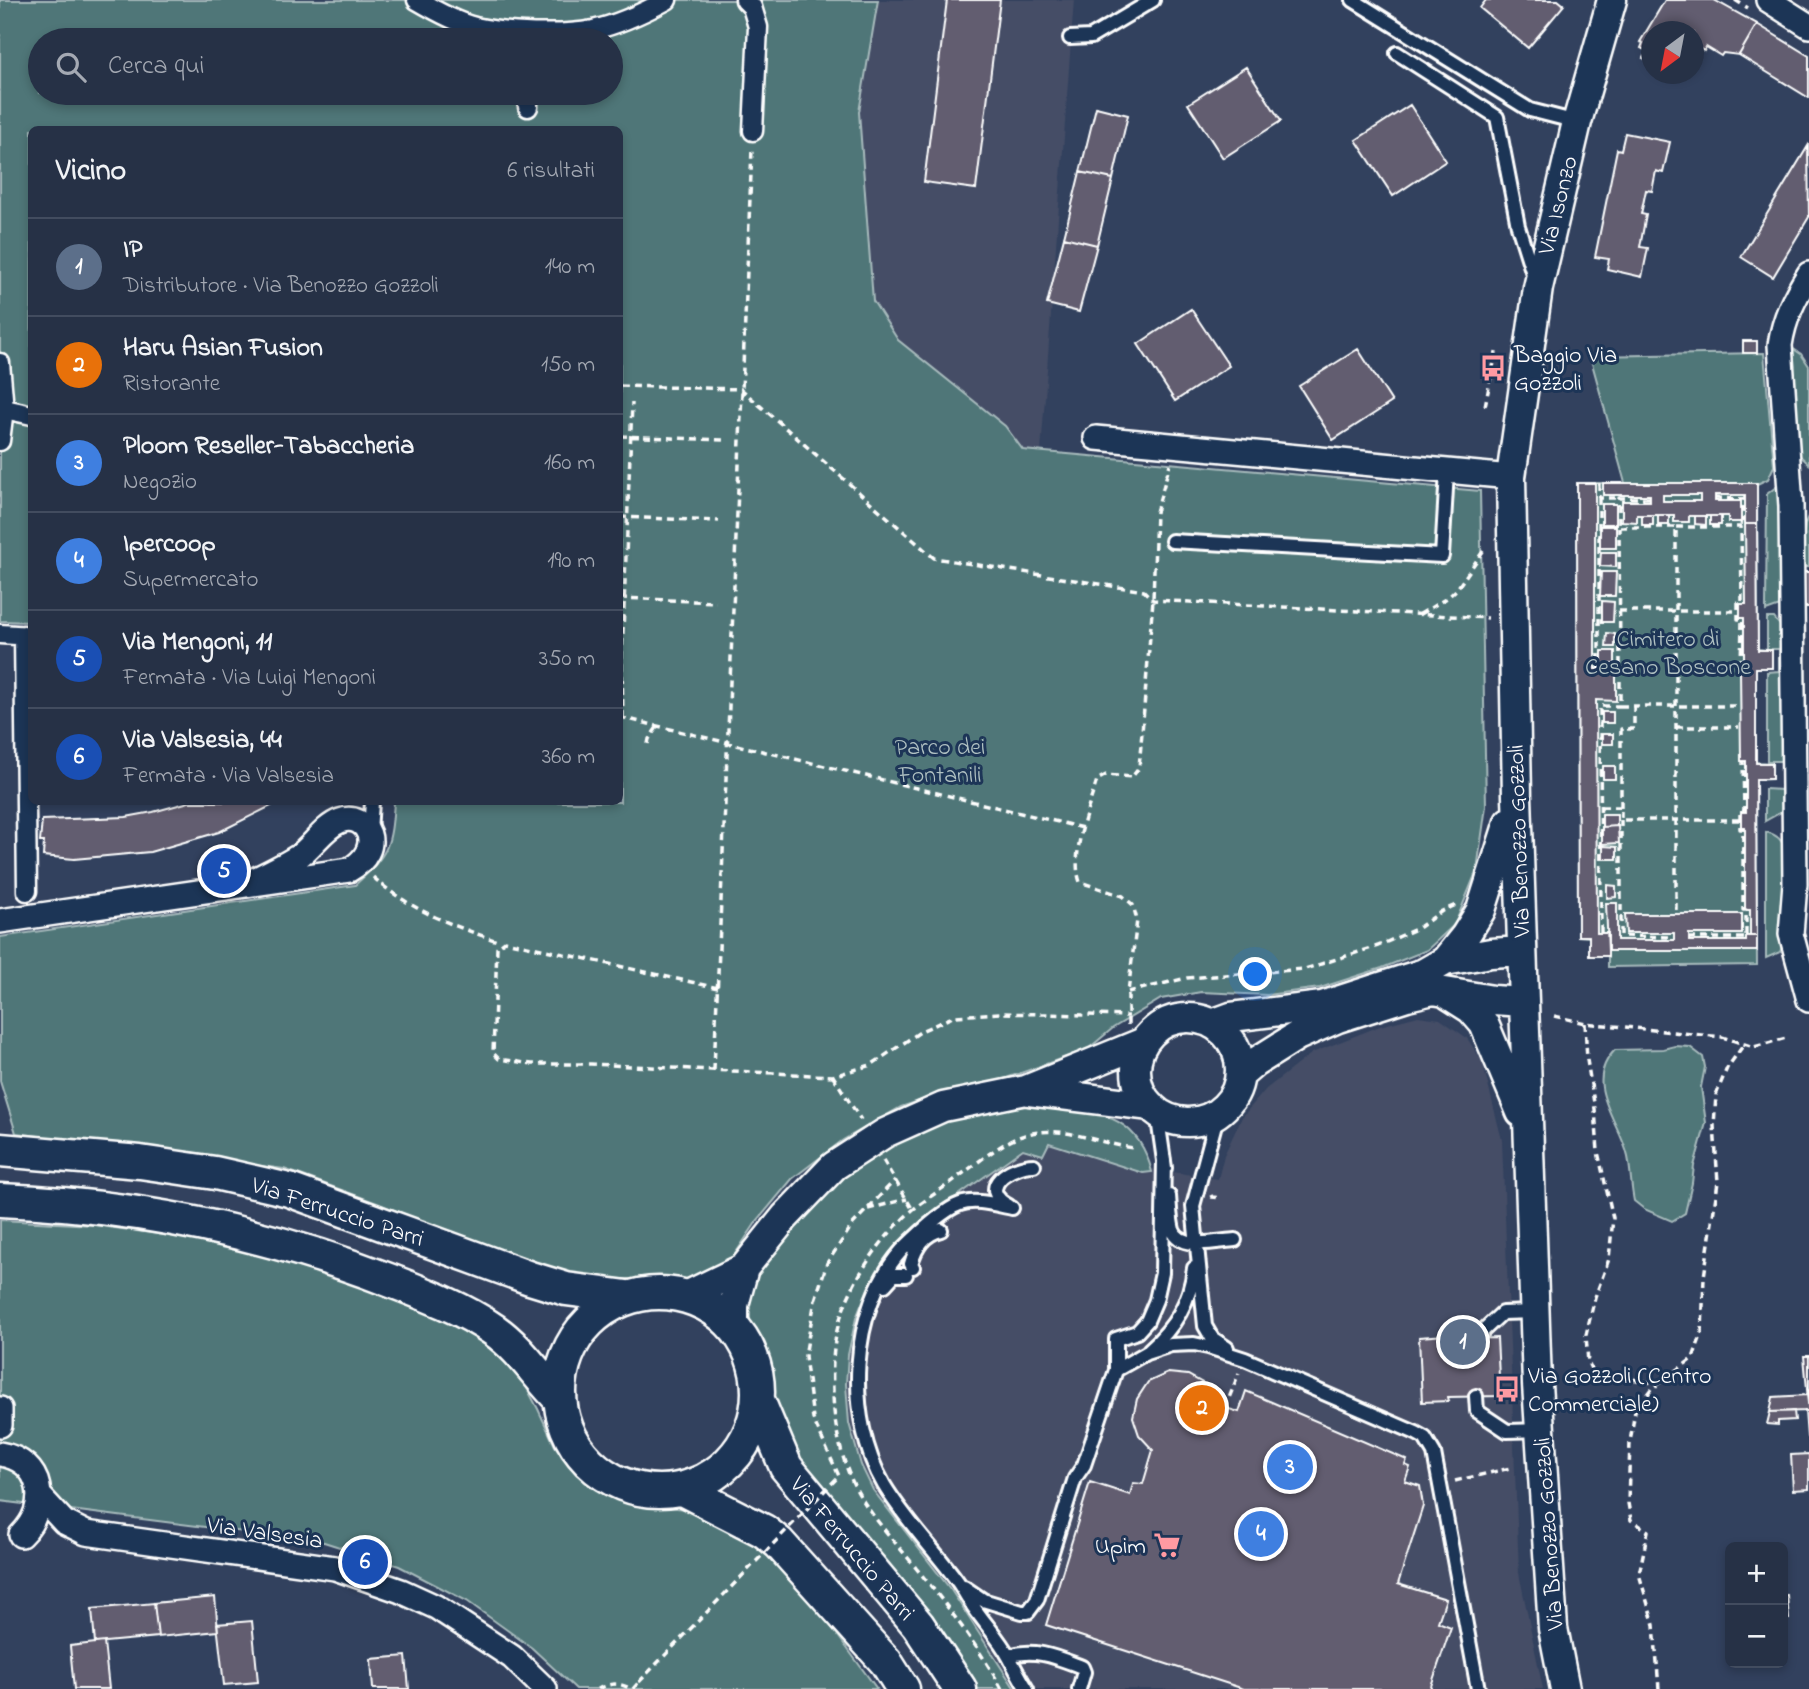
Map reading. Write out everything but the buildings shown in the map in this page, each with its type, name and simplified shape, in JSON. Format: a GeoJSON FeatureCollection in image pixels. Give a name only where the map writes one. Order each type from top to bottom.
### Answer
{"type":"FeatureCollection","features":[{"type":"Feature","properties":{"kind":"main road","name":"Via Ferruccio Parri"},"geometry":{"type":"LineString","coordinates":[[0,1150],[140,1162],[215,1173],[289,1190],[530,1278],[566,1289],[627,1297]]}},
{"type":"Feature","properties":{"kind":"main road","name":"Via Ferruccio Parri"},"geometry":{"type":"LineString","coordinates":[[0,1200],[72,1205],[186,1222],[261,1238],[371,1273],[481,1321],[522,1353],[542,1382],[560,1399]]}},
{"type":"Feature","properties":{"kind":"main road","name":"Via Ferruccio Parri"},"geometry":{"type":"LineString","coordinates":[[651,1292],[686,1296],[711,1307],[734,1326],[745,1342],[755,1364],[758,1400],[753,1425],[735,1457],[706,1480],[682,1489],[658,1491],[633,1488],[600,1471],[575,1445],[564,1422],[560,1399],[564,1361],[576,1336],[595,1315],[627,1297],[651,1292]]}},
{"type":"Feature","properties":{"kind":"main road","name":"Via Ferruccio Parri"},"geometry":{"type":"LineString","coordinates":[[758,1400],[786,1467],[918,1625],[960,1689]]}},
{"type":"Feature","properties":{"kind":"main road","name":"Via Ferruccio Parri"},"geometry":{"type":"LineString","coordinates":[[682,1489],[764,1531],[779,1543],[886,1662],[903,1689]]}},
{"type":"Feature","properties":{"kind":"street"},"geometry":{"type":"LineString","coordinates":[[416,0],[437,12],[480,28]]}},
{"type":"Feature","properties":{"kind":"street"},"geometry":{"type":"LineString","coordinates":[[598,28],[636,17],[667,0]]}},
{"type":"Feature","properties":{"kind":"street"},"geometry":{"type":"LineString","coordinates":[[745,0],[752,6],[758,27],[753,131]]}},
{"type":"Feature","properties":{"kind":"street","name":"Via Isonzo"},"geometry":{"type":"LineString","coordinates":[[1577,122],[1594,0]]}},
{"type":"Feature","properties":{"kind":"street","name":"Via Isonzo"},"geometry":{"type":"LineString","coordinates":[[1538,288],[1577,122],[1612,0]]}},
{"type":"Feature","properties":{"kind":"street"},"geometry":{"type":"LineString","coordinates":[[1768,0],[1809,26]]}},
{"type":"Feature","properties":{"kind":"street"},"geometry":{"type":"LineString","coordinates":[[1809,274],[1783,323],[1780,345],[1791,522],[1795,884],[1791,934],[1809,1000]]}},
{"type":"Feature","properties":{"kind":"street","name":"Via Benozzo Gozzoli"},"geometry":{"type":"LineString","coordinates":[[1538,288],[1511,477],[1517,796],[1540,1430],[1553,1628],[1565,1689]]}},
{"type":"Feature","properties":{"kind":"street"},"geometry":{"type":"LineString","coordinates":[[0,363],[0,441]]}},
{"type":"Feature","properties":{"kind":"street"},"geometry":{"type":"LineString","coordinates":[[2,409],[28,414]]}},
{"type":"Feature","properties":{"kind":"street"},"geometry":{"type":"LineString","coordinates":[[1096,438],[1511,477]]}},
{"type":"Feature","properties":{"kind":"street"},"geometry":{"type":"LineString","coordinates":[[1788,457],[1799,468],[1809,472]]}},
{"type":"Feature","properties":{"kind":"street"},"geometry":{"type":"LineString","coordinates":[[1791,522],[1801,506],[1809,500]]}},
{"type":"Feature","properties":{"kind":"street"},"geometry":{"type":"LineString","coordinates":[[0,635],[28,635],[27,891]]}},
{"type":"Feature","properties":{"kind":"street"},"geometry":{"type":"LineString","coordinates":[[1445,961],[1481,910],[1517,796]]}},
{"type":"Feature","properties":{"kind":"street"},"geometry":{"type":"LineString","coordinates":[[0,921],[349,870],[359,864],[369,849],[370,835],[363,825],[351,820],[340,821],[301,855],[246,884]]}},
{"type":"Feature","properties":{"kind":"street"},"geometry":{"type":"LineString","coordinates":[[1795,884],[1804,906],[1809,911]]}},
{"type":"Feature","properties":{"kind":"street"},"geometry":{"type":"LineString","coordinates":[[1212,1024],[1231,1017],[1322,1006],[1424,973],[1445,961],[1521,951]]}},
{"type":"Feature","properties":{"kind":"street"},"geometry":{"type":"LineString","coordinates":[[1240,1075],[1297,1036],[1338,1018],[1407,996],[1433,990],[1524,1002]]}},
{"type":"Feature","properties":{"kind":"street"},"geometry":{"type":"LineString","coordinates":[[1444,991],[1471,1009],[1484,1024],[1528,1131]]}},
{"type":"Feature","properties":{"kind":"street"},"geometry":{"type":"LineString","coordinates":[[686,1296],[744,1268],[785,1217],[834,1166],[885,1133],[943,1107],[1026,1090],[1136,1034],[1178,1019],[1197,1019],[1221,1029],[1233,1044],[1240,1062],[1235,1093],[1218,1113],[1206,1119],[1188,1122],[1175,1120],[1154,1109],[1026,1090]]}},
{"type":"Feature","properties":{"kind":"street"},"geometry":{"type":"LineString","coordinates":[[1136,1034],[1139,1054],[1136,1073],[1141,1092],[1154,1109]]}},
{"type":"Feature","properties":{"kind":"street"},"geometry":{"type":"LineString","coordinates":[[734,1326],[734,1305],[744,1268]]}},
{"type":"Feature","properties":{"kind":"street"},"geometry":{"type":"LineString","coordinates":[[0,1409],[0,1424]]}},
{"type":"Feature","properties":{"kind":"street","name":"Via Valsesia"},"geometry":{"type":"LineString","coordinates":[[0,1454],[17,1459],[29,1469],[37,1481],[40,1496],[38,1511],[32,1524],[10,1538]]}},
{"type":"Feature","properties":{"kind":"street","name":"Via Valsesia"},"geometry":{"type":"LineString","coordinates":[[40,1496],[53,1512],[71,1527]]}},
{"type":"Feature","properties":{"kind":"street","name":"Via Valsesia"},"geometry":{"type":"LineString","coordinates":[[10,1538],[48,1526],[71,1527],[100,1536],[335,1568],[401,1591],[436,1607],[512,1657],[545,1689]]}},
{"type":"Feature","properties":{"kind":"lane"},"geometry":{"type":"LineString","coordinates":[[1070,38],[1091,37],[1153,0]]}},
{"type":"Feature","properties":{"kind":"lane"},"geometry":{"type":"LineString","coordinates":[[1353,0],[1530,110],[1577,122]]}},
{"type":"Feature","properties":{"kind":"lane","name":"Via Benozzo Gozzoli"},"geometry":{"type":"LineString","coordinates":[[1397,53],[1497,117],[1518,226],[1538,288]]}},
{"type":"Feature","properties":{"kind":"lane"},"geometry":{"type":"LineString","coordinates":[[1172,541],[1442,556],[1447,472]]}},
{"type":"Feature","properties":{"kind":"lane"},"geometry":{"type":"LineString","coordinates":[[370,835],[372,805]]}},
{"type":"Feature","properties":{"kind":"lane"},"geometry":{"type":"LineString","coordinates":[[1154,1109],[1173,1231],[1181,1240],[1195,1243],[1235,1240]]}},
{"type":"Feature","properties":{"kind":"lane"},"geometry":{"type":"LineString","coordinates":[[1218,1113],[1193,1206],[1195,1243],[1205,1326],[1212,1338],[1245,1359]]}},
{"type":"Feature","properties":{"kind":"lane"},"geometry":{"type":"LineString","coordinates":[[958,1583],[972,1594],[998,1604],[1022,1612],[1028,1612],[1032,1608],[1075,1478],[1084,1465],[1116,1370],[1116,1339],[1137,1332],[1147,1321],[1156,1300],[1162,1273],[1164,1160]]}},
{"type":"Feature","properties":{"kind":"lane"},"geometry":{"type":"LineString","coordinates":[[1027,1689],[1009,1656],[958,1583],[884,1485],[864,1435],[857,1373],[861,1344],[877,1293],[889,1268],[912,1240],[960,1204],[987,1203],[1012,1208],[999,1201],[995,1186],[1015,1168],[1034,1165]]}},
{"type":"Feature","properties":{"kind":"lane"},"geometry":{"type":"LineString","coordinates":[[877,1293],[894,1275],[909,1271],[918,1245],[936,1230],[941,1230]]}},
{"type":"Feature","properties":{"kind":"lane"},"geometry":{"type":"LineString","coordinates":[[1116,1370],[1158,1343],[1182,1313],[1192,1283],[1195,1243]]}},
{"type":"Feature","properties":{"kind":"lane"},"geometry":{"type":"LineString","coordinates":[[1474,1339],[1502,1313],[1535,1312]]}},
{"type":"Feature","properties":{"kind":"lane"},"geometry":{"type":"LineString","coordinates":[[1146,1353],[1182,1343],[1208,1347],[1245,1359],[1416,1433],[1431,1445],[1478,1689]]}},
{"type":"Feature","properties":{"kind":"lane"},"geometry":{"type":"LineString","coordinates":[[1476,1396],[1477,1410],[1507,1431],[1540,1430]]}},
{"type":"Feature","properties":{"kind":"lane"},"geometry":{"type":"LineString","coordinates":[[995,1636],[991,1620],[998,1604]]}},
{"type":"Feature","properties":{"kind":"lane"},"geometry":{"type":"LineString","coordinates":[[1009,1656],[1037,1652],[1082,1667],[1084,1672],[1079,1689]]}},
{"type":"Feature","properties":{"kind":"path"},"geometry":{"type":"LineString","coordinates":[[714,1070],[753,131]]}},
{"type":"Feature","properties":{"kind":"path"},"geometry":{"type":"LineString","coordinates":[[1485,405],[1497,348]]}},
{"type":"Feature","properties":{"kind":"path"},"geometry":{"type":"LineString","coordinates":[[623,386],[741,389],[934,558],[1144,591],[1153,600],[1488,618]]}},
{"type":"Feature","properties":{"kind":"path"},"geometry":{"type":"LineString","coordinates":[[623,583],[632,403]]}},
{"type":"Feature","properties":{"kind":"path"},"geometry":{"type":"LineString","coordinates":[[623,436],[723,440]]}},
{"type":"Feature","properties":{"kind":"path"},"geometry":{"type":"LineString","coordinates":[[1136,1034],[1129,1016],[1128,992],[1137,920],[1133,905],[1123,896],[1080,882],[1076,871],[1083,828],[1097,780],[1106,775],[1132,777],[1139,768],[1153,600],[1156,512],[1176,445]]}},
{"type":"Feature","properties":{"kind":"path"},"geometry":{"type":"LineString","coordinates":[[1599,483],[1599,667],[1620,667]]}},
{"type":"Feature","properties":{"kind":"path"},"geometry":{"type":"LineString","coordinates":[[1599,498],[1649,498]]}},
{"type":"Feature","properties":{"kind":"path"},"geometry":{"type":"LineString","coordinates":[[1619,498],[1620,706]]}},
{"type":"Feature","properties":{"kind":"path"},"geometry":{"type":"LineString","coordinates":[[1715,498],[1744,499],[1741,527],[1742,602],[1738,602],[1738,619],[1742,619],[1741,668]]}},
{"type":"Feature","properties":{"kind":"path"},"geometry":{"type":"LineString","coordinates":[[623,517],[719,521]]}},
{"type":"Feature","properties":{"kind":"path"},"geometry":{"type":"LineString","coordinates":[[1619,527],[1741,527]]}},
{"type":"Feature","properties":{"kind":"path"},"geometry":{"type":"LineString","coordinates":[[1676,527],[1676,910]]}},
{"type":"Feature","properties":{"kind":"path"},"geometry":{"type":"LineString","coordinates":[[1420,615],[1456,590],[1486,547]]}},
{"type":"Feature","properties":{"kind":"path"},"geometry":{"type":"LineString","coordinates":[[623,599],[716,602]]}},
{"type":"Feature","properties":{"kind":"path"},"geometry":{"type":"LineString","coordinates":[[1619,611],[1738,611]]}},
{"type":"Feature","properties":{"kind":"path"},"geometry":{"type":"LineString","coordinates":[[1601,932],[1600,706],[1740,706]]}},
{"type":"Feature","properties":{"kind":"path"},"geometry":{"type":"LineString","coordinates":[[1634,706],[1634,729],[1621,729],[1621,936],[1673,937]]}},
{"type":"Feature","properties":{"kind":"path"},"geometry":{"type":"LineString","coordinates":[[623,718],[1083,828]]}},
{"type":"Feature","properties":{"kind":"path"},"geometry":{"type":"LineString","coordinates":[[648,744],[658,726]]}},
{"type":"Feature","properties":{"kind":"path"},"geometry":{"type":"LineString","coordinates":[[1676,727],[1739,727]]}},
{"type":"Feature","properties":{"kind":"path"},"geometry":{"type":"LineString","coordinates":[[1689,937],[1746,938],[1746,910],[1743,911],[1743,829],[1740,829],[1740,811],[1744,811],[1744,761]]}},
{"type":"Feature","properties":{"kind":"path"},"geometry":{"type":"LineString","coordinates":[[1600,807],[1621,807]]}},
{"type":"Feature","properties":{"kind":"path"},"geometry":{"type":"LineString","coordinates":[[1621,820],[1740,820]]}},
{"type":"Feature","properties":{"kind":"path"},"geometry":{"type":"LineString","coordinates":[[359,864],[388,891],[443,922],[500,943],[516,942],[718,988]]}},
{"type":"Feature","properties":{"kind":"path"},"geometry":{"type":"LineString","coordinates":[[1128,992],[1187,978],[1305,969],[1378,946],[1419,928],[1448,908],[1462,905]]}},
{"type":"Feature","properties":{"kind":"path"},"geometry":{"type":"LineString","coordinates":[[500,943],[497,947],[493,1053],[499,1059],[532,1064],[591,1063],[833,1076],[871,1065],[923,1031],[955,1016],[999,1013],[1129,1016]]}},
{"type":"Feature","properties":{"kind":"path"},"geometry":{"type":"LineString","coordinates":[[1554,1016],[1585,1023],[1722,1037],[1754,1047],[1786,1038]]}},
{"type":"Feature","properties":{"kind":"path"},"geometry":{"type":"LineString","coordinates":[[1585,1023],[1598,1152],[1613,1218],[1609,1259],[1595,1297],[1586,1335],[1588,1363],[1593,1372],[1659,1384]]}},
{"type":"Feature","properties":{"kind":"path"},"geometry":{"type":"LineString","coordinates":[[1659,1689],[1654,1625],[1639,1574],[1647,1531],[1631,1520],[1628,1503],[1630,1442],[1635,1411],[1652,1389],[1693,1358],[1702,1333],[1704,1277],[1718,1182],[1714,1126],[1716,1095],[1727,1068],[1745,1043]]}},
{"type":"Feature","properties":{"kind":"path"},"geometry":{"type":"LineString","coordinates":[[833,1076],[861,1120]]}},
{"type":"Feature","properties":{"kind":"path"},"geometry":{"type":"LineString","coordinates":[[1002,1689],[955,1618],[873,1515],[853,1483],[840,1446],[833,1406],[832,1362],[841,1317],[856,1282],[880,1245],[914,1210],[1001,1146],[1026,1134],[1050,1132],[1078,1135],[1116,1146],[1135,1148]]}},
{"type":"Feature","properties":{"kind":"path"},"geometry":{"type":"LineString","coordinates":[[879,1153],[914,1210]]}},
{"type":"Feature","properties":{"kind":"path"},"geometry":{"type":"LineString","coordinates":[[598,1689],[608,1683],[618,1683],[632,1689],[839,1476],[813,1419],[805,1356],[815,1300],[827,1263],[853,1224],[895,1180]]}},
{"type":"Feature","properties":{"kind":"path"},"geometry":{"type":"LineString","coordinates":[[867,1209],[907,1199]]}},
{"type":"Feature","properties":{"kind":"path"},"geometry":{"type":"LineString","coordinates":[[1225,1408],[1239,1373]]}},
{"type":"Feature","properties":{"kind":"path"},"geometry":{"type":"LineString","coordinates":[[1450,1483],[1510,1468]]}},
{"type":"Feature","properties":{"kind":"shaded area"},"geometry":{"type":"Polygon","coordinates":[[[878,0],[1074,0],[1041,452],[1023,450],[1005,426],[898,340],[873,301],[859,112],[878,0]]]}},
{"type":"Feature","properties":{"kind":"shaded area"},"geometry":{"type":"Polygon","coordinates":[[[1418,1016],[1440,1019],[1467,1038],[1482,1061],[1502,1140],[1519,1573],[1543,1689],[1011,1689],[866,1483],[848,1436],[840,1388],[847,1336],[862,1294],[883,1259],[913,1224],[1017,1148],[1048,1140],[1140,1167],[1218,1179],[1224,1155],[1242,1117],[1266,1089],[1312,1053],[1380,1026],[1418,1016]]]}},
{"type":"Feature","properties":{"kind":"green space","name":"Parco dei Fontanili"},"geometry":{"type":"Polygon","coordinates":[[[0,0],[878,0],[859,112],[873,301],[898,340],[1005,426],[1023,450],[1480,491],[1486,806],[1477,870],[1455,924],[1427,950],[1320,988],[1267,995],[1201,992],[1161,999],[1113,1028],[1088,1049],[998,1081],[946,1092],[901,1107],[843,1140],[792,1179],[757,1221],[729,1263],[682,1286],[628,1279],[593,1279],[539,1268],[284,1169],[16,1133],[0,1081],[0,937],[355,885],[375,865],[386,848],[394,805],[623,805],[623,126],[28,126],[28,622],[0,621],[0,0]]]}},
{"type":"Feature","properties":{"kind":"green space"},"geometry":{"type":"Polygon","coordinates":[[[1789,346],[1801,354],[1809,366],[1809,464],[1799,455],[1789,346]]]}},
{"type":"Feature","properties":{"kind":"green space","name":"Cimitero di Cesano Boscone"},"geometry":{"type":"Polygon","coordinates":[[[1764,353],[1774,466],[1768,479],[1757,484],[1758,649],[1767,650],[1767,618],[1774,618],[1785,632],[1785,761],[1767,761],[1767,672],[1779,671],[1779,649],[1770,649],[1772,668],[1756,668],[1756,762],[1772,763],[1772,779],[1756,780],[1757,965],[1608,967],[1608,956],[1589,956],[1589,937],[1578,936],[1577,483],[1625,483],[1590,356],[1764,353]]]}},
{"type":"Feature","properties":{"kind":"green space"},"geometry":{"type":"Polygon","coordinates":[[[1780,484],[1785,598],[1780,606],[1766,611],[1767,494],[1780,484]]]}},
{"type":"Feature","properties":{"kind":"green space"},"geometry":{"type":"Polygon","coordinates":[[[1809,514],[1809,567],[1800,567],[1805,524],[1809,514]]]}},
{"type":"Feature","properties":{"kind":"green space"},"geometry":{"type":"Polygon","coordinates":[[[1765,789],[1782,790],[1783,803],[1781,812],[1765,821],[1765,789]]]}},
{"type":"Feature","properties":{"kind":"green space"},"geometry":{"type":"Polygon","coordinates":[[[1766,832],[1778,838],[1785,851],[1784,941],[1780,952],[1766,958],[1766,832]]]}},
{"type":"Feature","properties":{"kind":"green space"},"geometry":{"type":"Polygon","coordinates":[[[1675,1046],[1690,1047],[1703,1057],[1705,1067],[1701,1087],[1706,1123],[1685,1213],[1672,1221],[1644,1209],[1634,1201],[1628,1157],[1606,1103],[1602,1076],[1606,1063],[1615,1050],[1663,1049],[1675,1046]]]}},
{"type":"Feature","properties":{"kind":"green space"},"geometry":{"type":"Polygon","coordinates":[[[1044,1104],[1098,1114],[1125,1126],[1145,1152],[1152,1172],[1143,1173],[1049,1143],[1043,1155],[1023,1149],[917,1225],[892,1252],[869,1286],[856,1318],[848,1355],[846,1384],[849,1423],[861,1465],[873,1490],[951,1590],[1015,1689],[977,1689],[948,1645],[812,1478],[787,1439],[742,1328],[748,1279],[775,1240],[861,1159],[924,1126],[986,1109],[1044,1104]]]}},
{"type":"Feature","properties":{"kind":"green space"},"geometry":{"type":"Polygon","coordinates":[[[0,1220],[94,1225],[201,1240],[309,1267],[415,1304],[457,1322],[496,1347],[521,1377],[555,1446],[576,1474],[606,1494],[639,1503],[692,1510],[734,1529],[778,1559],[877,1689],[576,1689],[532,1648],[467,1601],[399,1566],[324,1542],[0,1501],[0,1220]]]}},
{"type":"Feature","properties":{"kind":"place","name":"Baggio Via Gozzoli"},"geometry":{"type":"Point","coordinates":[1493,368]}},
{"type":"Feature","properties":{"kind":"place","name":"Via Mengoni, 11"},"geometry":{"type":"Point","coordinates":[224,871]}},
{"type":"Feature","properties":{"kind":"place","name":"IP"},"geometry":{"type":"Point","coordinates":[1463,1342]}},
{"type":"Feature","properties":{"kind":"place","name":"Via Gozzoli (Centro Commerciale)"},"geometry":{"type":"Point","coordinates":[1507,1389]}},
{"type":"Feature","properties":{"kind":"place","name":"Haru Asian Fusion"},"geometry":{"type":"Point","coordinates":[1202,1408]}},
{"type":"Feature","properties":{"kind":"place","name":"Ploom Reseller-Tabaccheria"},"geometry":{"type":"Point","coordinates":[1290,1467]}},
{"type":"Feature","properties":{"kind":"place","name":"Ipercoop"},"geometry":{"type":"Point","coordinates":[1261,1534]}},
{"type":"Feature","properties":{"kind":"place","name":"Upim"},"geometry":{"type":"Point","coordinates":[1167,1545]}},
{"type":"Feature","properties":{"kind":"place","name":"Via Valsesia, 44"},"geometry":{"type":"Point","coordinates":[365,1562]}}]}
